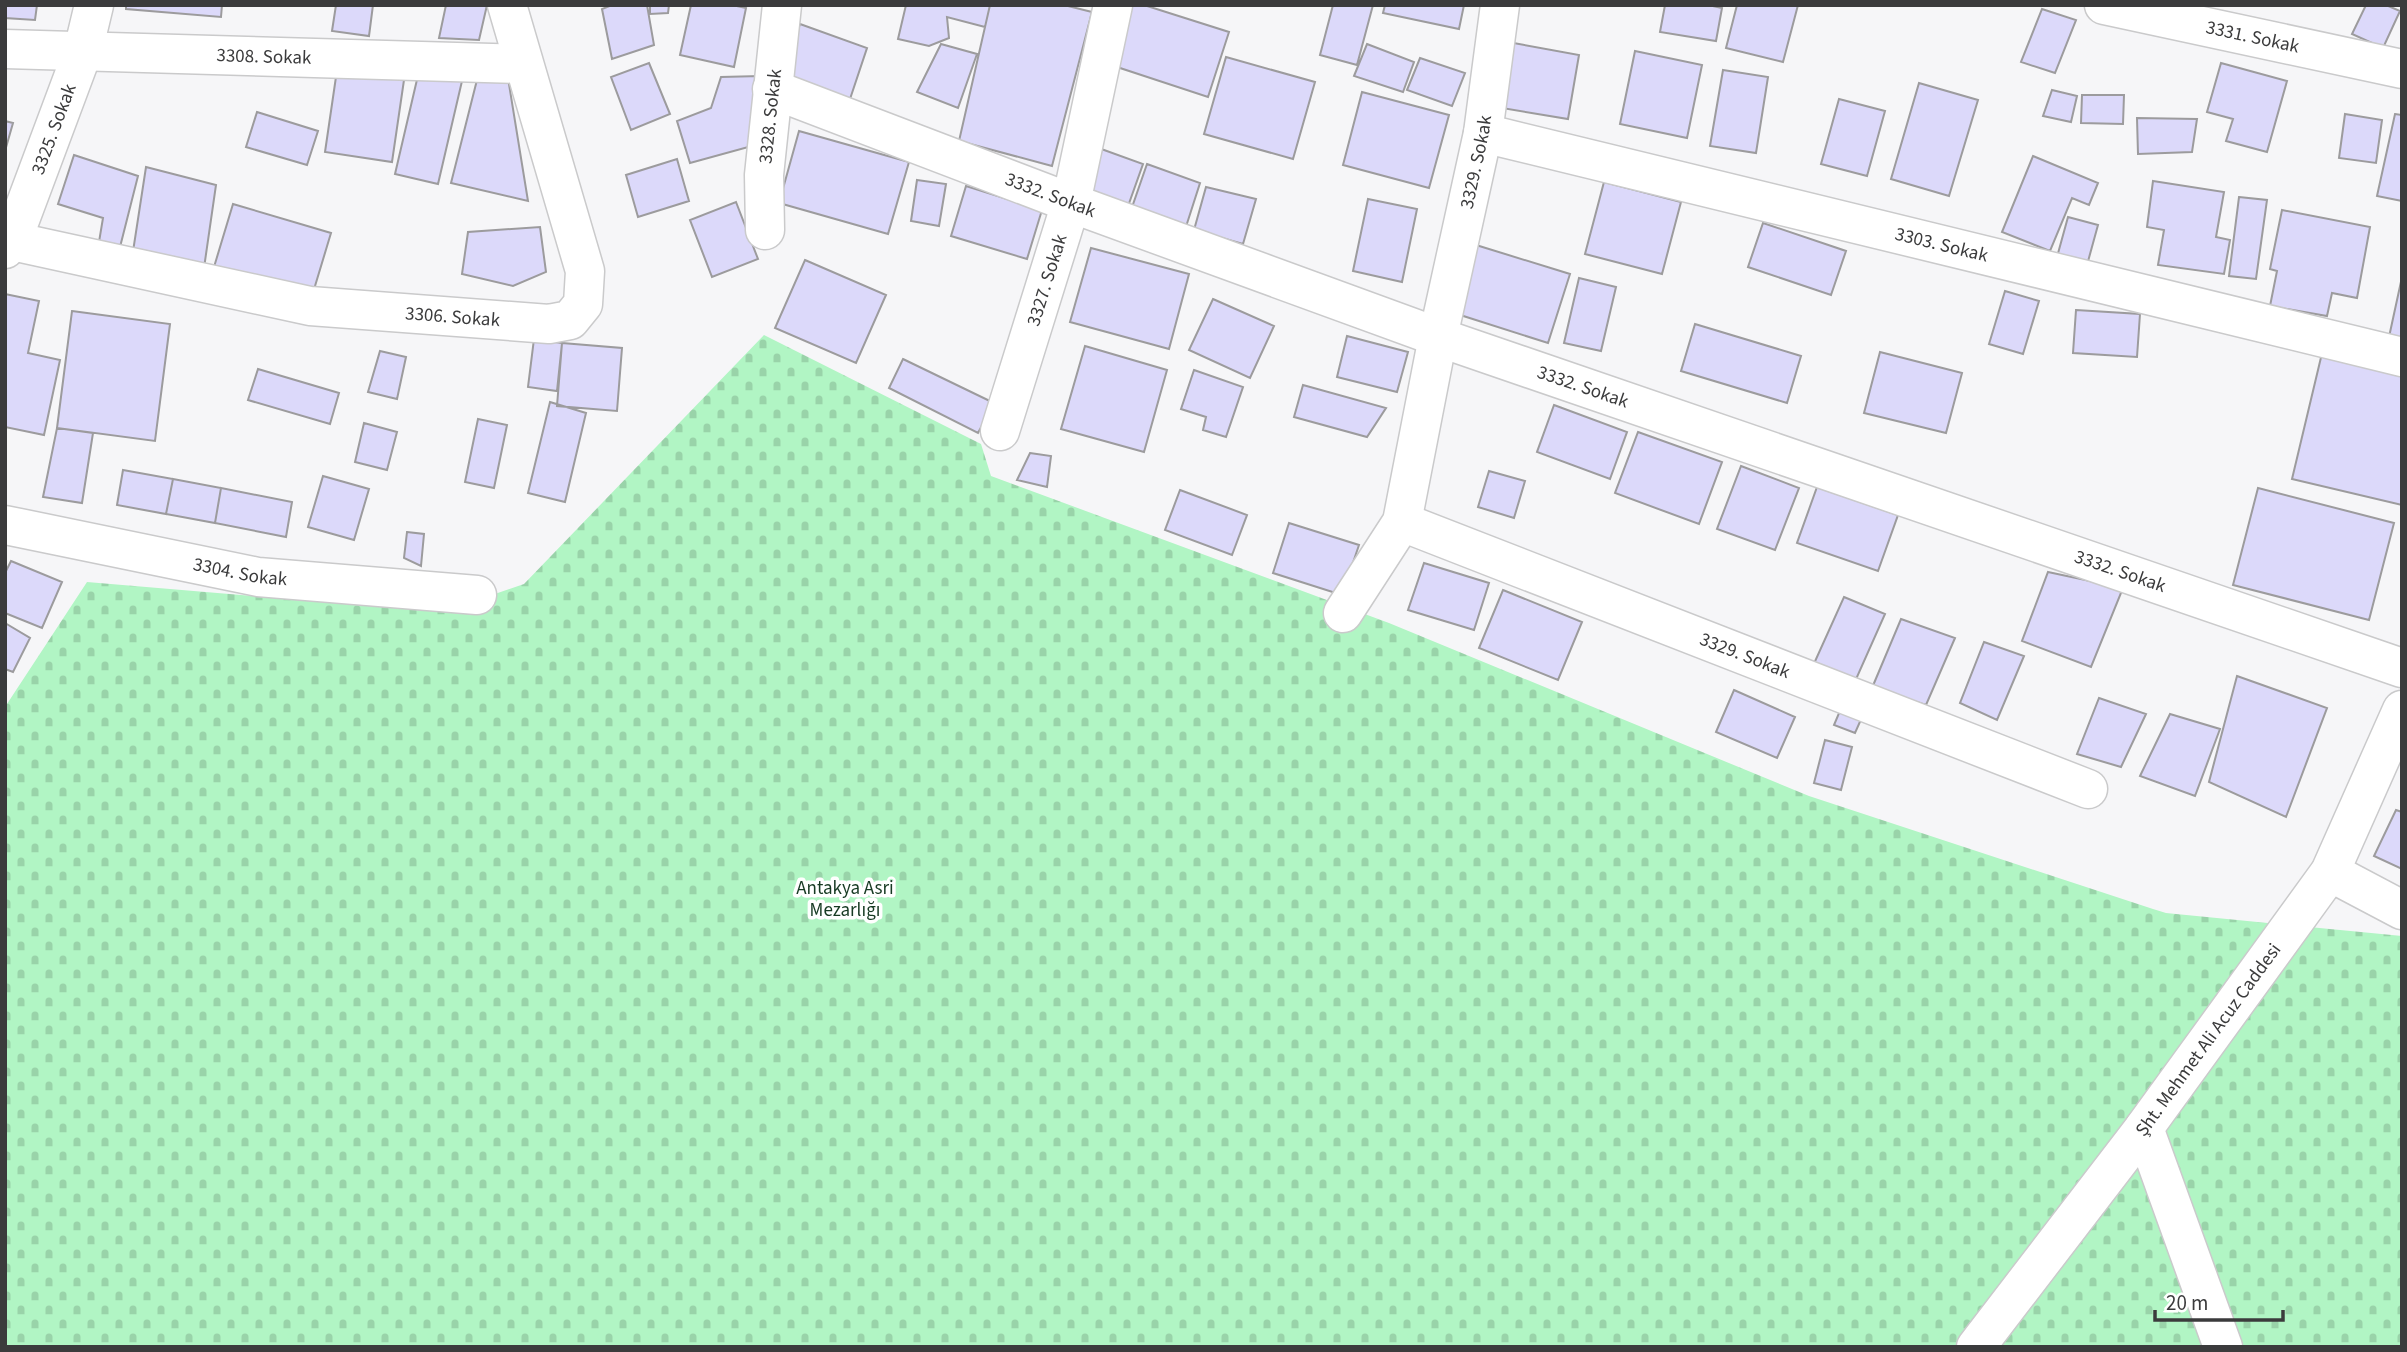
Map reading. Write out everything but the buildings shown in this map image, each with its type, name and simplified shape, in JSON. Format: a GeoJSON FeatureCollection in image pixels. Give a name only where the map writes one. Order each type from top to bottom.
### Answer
{"type":"FeatureCollection","features":[{"type":"Feature","properties":{"kind":"street","name":"3325. Sokak"},"geometry":{"type":"LineString","coordinates":[[9,245],[83,51],[94,5]]}},
{"type":"Feature","properties":{"kind":"street","name":"3306. Sokak"},"geometry":{"type":"LineString","coordinates":[[9,245],[310,306],[549,324],[570,320],[583,304],[585,271],[507,5]]}},
{"type":"Feature","properties":{"kind":"street","name":"3328. Sokak"},"geometry":{"type":"LineString","coordinates":[[765,230],[764,175],[782,5]]}},
{"type":"Feature","properties":{"kind":"street","name":"3327. Sokak"},"geometry":{"type":"LineString","coordinates":[[1000,431],[1071,204],[1113,5]]}},
{"type":"Feature","properties":{"kind":"street","name":"3329. Sokak"},"geometry":{"type":"LineString","coordinates":[[1343,613],[1402,522],[1438,337],[1483,133],[1500,5]]}},
{"type":"Feature","properties":{"kind":"street","name":"3331. Sokak"},"geometry":{"type":"LineString","coordinates":[[2104,5],[2402,69]]}},
{"type":"Feature","properties":{"kind":"street","name":"3308. Sokak"},"geometry":{"type":"LineString","coordinates":[[5,49],[523,64]]}},
{"type":"Feature","properties":{"kind":"street","name":"3332. Sokak"},"geometry":{"type":"LineString","coordinates":[[772,89],[1071,204],[1438,337],[2402,668]]}},
{"type":"Feature","properties":{"kind":"street","name":"3303. Sokak"},"geometry":{"type":"LineString","coordinates":[[1483,133],[2402,357]]}},
{"type":"Feature","properties":{"kind":"street","name":"3329. Sokak"},"geometry":{"type":"LineString","coordinates":[[1402,522],[2088,789]]}},
{"type":"Feature","properties":{"kind":"street","name":"3304. Sokak"},"geometry":{"type":"LineString","coordinates":[[5,524],[258,577],[477,595]]}},
{"type":"Feature","properties":{"kind":"street","name":"Şht. Mehmet Ali Acuz Caddesi"},"geometry":{"type":"LineString","coordinates":[[1976,1347],[2144,1128],[2330,872],[2400,719]]}},
{"type":"Feature","properties":{"kind":"street"},"geometry":{"type":"LineString","coordinates":[[2330,872],[2402,910]]}},
{"type":"Feature","properties":{"kind":"street"},"geometry":{"type":"LineString","coordinates":[[2144,1128],[2223,1347]]}},
{"type":"Feature","properties":{"kind":"green space","name":"Antakya Asri Mezarlığı"},"geometry":{"type":"Polygon","coordinates":[[[764,335],[981,444],[991,476],[1389,623],[1809,796],[2166,913],[2402,936],[2402,1347],[5,1347],[5,707],[87,582],[443,612],[524,584],[764,335]]]}}]}
